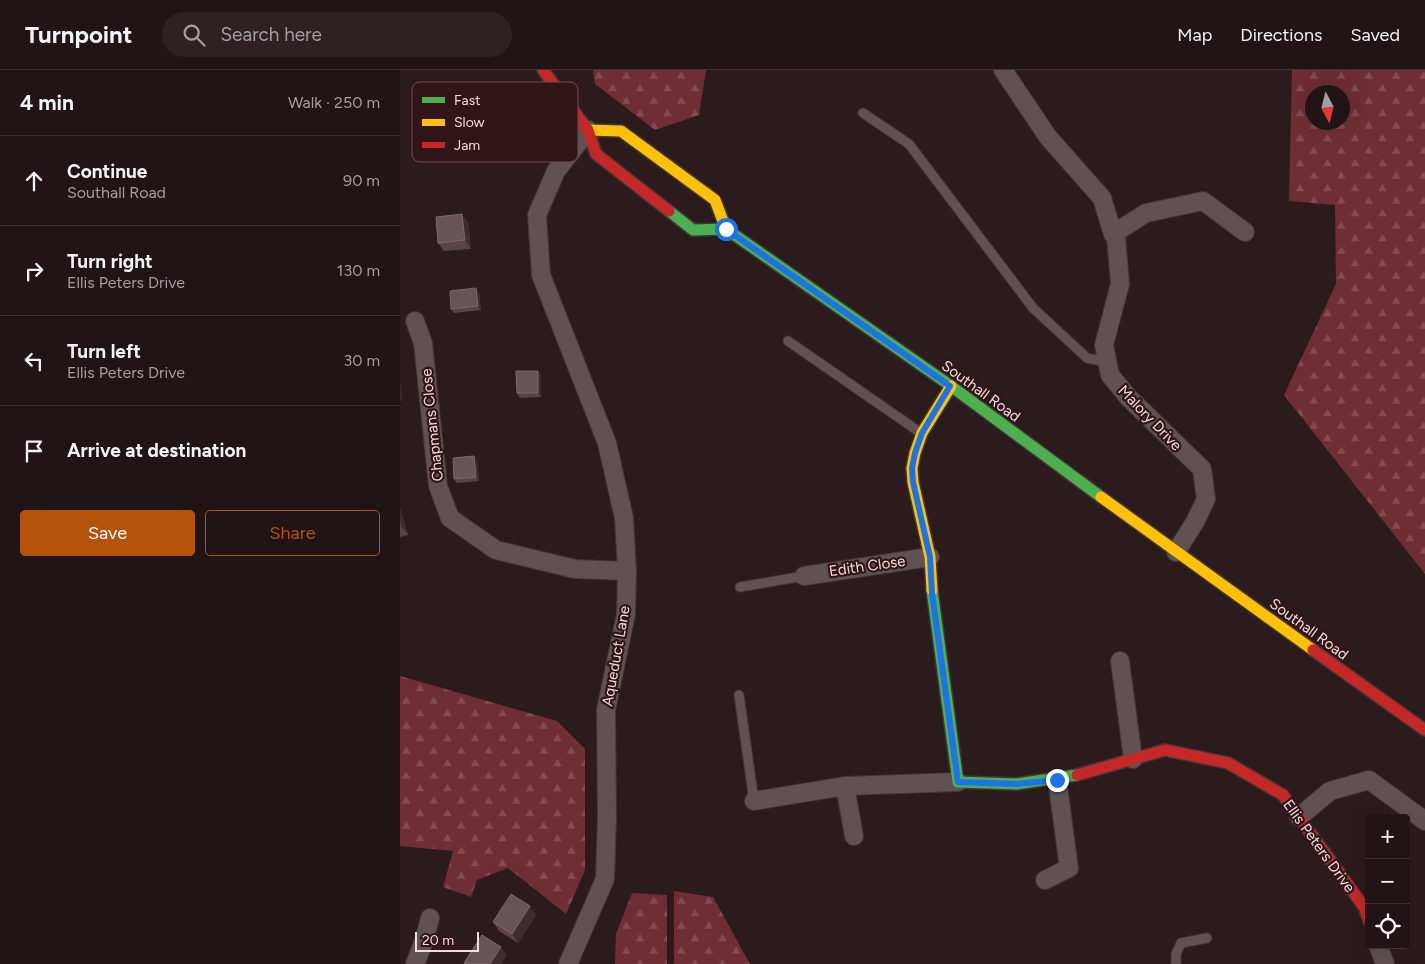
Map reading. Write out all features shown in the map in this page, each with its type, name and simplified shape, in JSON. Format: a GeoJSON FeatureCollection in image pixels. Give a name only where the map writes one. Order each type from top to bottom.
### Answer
{"type":"FeatureCollection","features":[{"type":"Feature","properties":{"kind":"street"},"geometry":{"type":"LineString","coordinates":[[543,70],[552,82]]}},
{"type":"Feature","properties":{"kind":"street","name":"Malory Drive"},"geometry":{"type":"LineString","coordinates":[[1003,70],[1048,137],[1102,198],[1113,234],[1116,237],[1120,284],[1104,345],[1110,375],[1128,397],[1202,470],[1206,499],[1195,522],[1176,552]]}},
{"type":"Feature","properties":{"kind":"street"},"geometry":{"type":"LineString","coordinates":[[578,117],[588,130],[596,154],[693,230],[726,229],[715,200],[621,132],[588,130]]}},
{"type":"Feature","properties":{"kind":"street","name":"Aqueduct Lane"},"geometry":{"type":"LineString","coordinates":[[578,143],[588,130]]}},
{"type":"Feature","properties":{"kind":"street","name":"Aqueduct Lane"},"geometry":{"type":"LineString","coordinates":[[563,162],[556,171],[537,215],[541,275],[607,443],[624,518],[627,571],[626,614],[606,710],[607,817],[605,879],[568,964]]}},
{"type":"Feature","properties":{"kind":"street"},"geometry":{"type":"LineString","coordinates":[[1113,234],[1146,213],[1203,201],[1245,232]]}},
{"type":"Feature","properties":{"kind":"street","name":"Southall Road"},"geometry":{"type":"LineString","coordinates":[[726,229],[950,386],[1176,552],[1425,730]]}},
{"type":"Feature","properties":{"kind":"street","name":"Chapmans Close"},"geometry":{"type":"LineString","coordinates":[[415,321],[423,344],[438,486],[450,518],[496,550],[575,569],[627,571]]}},
{"type":"Feature","properties":{"kind":"street"},"geometry":{"type":"LineString","coordinates":[[754,801],[844,786],[958,782],[932,593],[930,557],[913,482],[912,468],[922,433],[950,386]]}},
{"type":"Feature","properties":{"kind":"street","name":"Edith Close"},"geometry":{"type":"LineString","coordinates":[[804,576],[930,557]]}},
{"type":"Feature","properties":{"kind":"street"},"geometry":{"type":"LineString","coordinates":[[1120,661],[1133,759]]}},
{"type":"Feature","properties":{"kind":"street","name":"Ellis Peters Drive"},"geometry":{"type":"LineString","coordinates":[[958,782],[1016,784],[1057,780],[1165,750],[1228,763],[1283,795],[1365,910]]}},
{"type":"Feature","properties":{"kind":"street"},"geometry":{"type":"LineString","coordinates":[[1045,880],[1069,868],[1057,780]]}},
{"type":"Feature","properties":{"kind":"street"},"geometry":{"type":"LineString","coordinates":[[1299,817],[1330,791],[1369,780],[1425,821]]}},
{"type":"Feature","properties":{"kind":"street"},"geometry":{"type":"LineString","coordinates":[[844,786],[854,836]]}},
{"type":"Feature","properties":{"kind":"street"},"geometry":{"type":"LineString","coordinates":[[415,964],[430,918]]}},
{"type":"Feature","properties":{"kind":"street"},"geometry":{"type":"LineString","coordinates":[[1379,949],[1385,964]]}},
{"type":"Feature","properties":{"kind":"lane"},"geometry":{"type":"LineString","coordinates":[[863,113],[908,144],[1033,308],[1087,358],[1107,362]]}},
{"type":"Feature","properties":{"kind":"lane"},"geometry":{"type":"LineString","coordinates":[[788,341],[922,433]]}},
{"type":"Feature","properties":{"kind":"lane"},"geometry":{"type":"LineString","coordinates":[[740,587],[804,576]]}},
{"type":"Feature","properties":{"kind":"lane"},"geometry":{"type":"LineString","coordinates":[[739,696],[754,801]]}},
{"type":"Feature","properties":{"kind":"lane"},"geometry":{"type":"LineString","coordinates":[[1176,964],[1176,954],[1181,943],[1207,938]]}},
{"type":"Feature","properties":{"kind":"green space"},"geometry":{"type":"Polygon","coordinates":[[[593,70],[706,70],[699,115],[655,130],[595,84],[593,70]]]}},
{"type":"Feature","properties":{"kind":"green space"},"geometry":{"type":"Polygon","coordinates":[[[1292,70],[1425,70],[1425,574],[1284,395],[1336,284],[1335,205],[1289,201],[1292,70]]]}},
{"type":"Feature","properties":{"kind":"green space"},"geometry":{"type":"Polygon","coordinates":[[[400,676],[557,721],[585,749],[585,870],[566,914],[508,868],[477,880],[471,897],[443,887],[453,851],[400,846],[400,676]]]}},
{"type":"Feature","properties":{"kind":"green space"},"geometry":{"type":"Polygon","coordinates":[[[674,891],[713,897],[750,964],[674,964],[674,891]]]}},
{"type":"Feature","properties":{"kind":"green space"},"geometry":{"type":"Polygon","coordinates":[[[632,893],[667,895],[667,964],[615,964],[616,934],[632,893]]]}},
{"type":"Feature","properties":{"kind":"building"},"geometry":{"type":"Polygon","coordinates":[[[462,214],[465,240],[438,243],[436,217],[462,214]]]}},
{"type":"Feature","properties":{"kind":"building"},"geometry":{"type":"Polygon","coordinates":[[[476,288],[478,306],[451,309],[450,291],[476,288]]]}},
{"type":"Feature","properties":{"kind":"building"},"geometry":{"type":"Polygon","coordinates":[[[516,371],[538,371],[538,393],[517,393],[516,371]]]}},
{"type":"Feature","properties":{"kind":"building"},"geometry":{"type":"Polygon","coordinates":[[[474,456],[476,477],[454,479],[453,458],[474,456]]]}},
{"type":"Feature","properties":{"kind":"building"},"geometry":{"type":"Polygon","coordinates":[[[511,894],[530,906],[512,934],[493,922],[511,894]]]}},
{"type":"Feature","properties":{"kind":"building"},"geometry":{"type":"Polygon","coordinates":[[[482,935],[501,947],[490,964],[465,964],[464,963],[482,935]]]}},
{"type":"Feature","properties":{"kind":"traffic: fast"},"geometry":{"type":"LineString","coordinates":[[669,211],[693,230],[726,229],[951,386],[1101,497]]}},
{"type":"Feature","properties":{"kind":"traffic: fast"},"geometry":{"type":"LineString","coordinates":[[932,590],[958,782],[1016,784],[1077,775]]}},
{"type":"Feature","properties":{"kind":"traffic: slow"},"geometry":{"type":"LineString","coordinates":[[588,130],[621,131],[715,200],[726,229]]}},
{"type":"Feature","properties":{"kind":"traffic: slow"},"geometry":{"type":"LineString","coordinates":[[932,590],[930,557],[913,482],[912,468],[922,433],[951,386]]}},
{"type":"Feature","properties":{"kind":"traffic: slow"},"geometry":{"type":"LineString","coordinates":[[1101,497],[1313,650]]}},
{"type":"Feature","properties":{"kind":"traffic: jam"},"geometry":{"type":"LineString","coordinates":[[543,70],[552,82]]}},
{"type":"Feature","properties":{"kind":"traffic: jam"},"geometry":{"type":"LineString","coordinates":[[578,117],[588,130],[596,154],[669,211]]}},
{"type":"Feature","properties":{"kind":"traffic: jam"},"geometry":{"type":"LineString","coordinates":[[1313,650],[1425,730]]}},
{"type":"Feature","properties":{"kind":"traffic: jam"},"geometry":{"type":"LineString","coordinates":[[1077,775],[1165,750],[1228,763],[1283,795],[1365,910]]}},
{"type":"Feature","properties":{"kind":"route"},"geometry":{"type":"LineString","coordinates":[[726,229],[950,386],[922,433],[912,468],[913,482],[930,557],[932,593],[958,782],[1016,784],[1057,780]]}}]}
